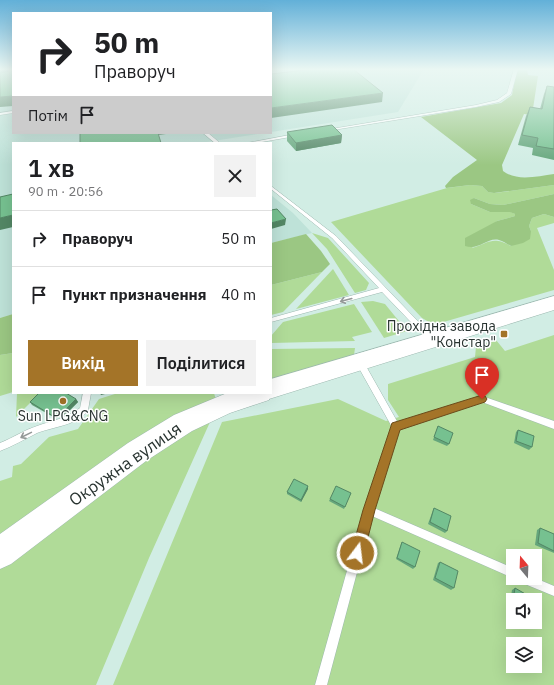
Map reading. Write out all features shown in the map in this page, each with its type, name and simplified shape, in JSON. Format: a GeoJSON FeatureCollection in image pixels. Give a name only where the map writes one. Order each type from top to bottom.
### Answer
{"type":"FeatureCollection","features":[{"type":"Feature","properties":{"kind":"main road"},"geometry":{"type":"LineString","coordinates":[[272,389],[554,303]]}},
{"type":"Feature","properties":{"kind":"main road","name":"Окружна вулиця"},"geometry":{"type":"LineString","coordinates":[[0,553],[137,452],[184,423],[223,405],[257,394]]}},
{"type":"Feature","properties":{"kind":"lane"},"geometry":{"type":"LineString","coordinates":[[319,132],[498,101]]}},
{"type":"Feature","properties":{"kind":"lane"},"geometry":{"type":"LineString","coordinates":[[0,114],[12,112]]}},
{"type":"Feature","properties":{"kind":"lane"},"geometry":{"type":"LineString","coordinates":[[207,134],[217,142]]}},
{"type":"Feature","properties":{"kind":"lane"},"geometry":{"type":"LineString","coordinates":[[255,142],[304,134]]}},
{"type":"Feature","properties":{"kind":"lane"},"geometry":{"type":"LineString","coordinates":[[272,188],[334,236],[431,340]]}},
{"type":"Feature","properties":{"kind":"lane"},"geometry":{"type":"LineString","coordinates":[[272,320],[384,289]]}},
{"type":"Feature","properties":{"kind":"lane"},"geometry":{"type":"LineString","coordinates":[[321,685],[369,510],[396,427],[359,361]]}},
{"type":"Feature","properties":{"kind":"lane"},"geometry":{"type":"LineString","coordinates":[[0,447],[38,429],[60,424],[74,418],[84,410],[87,394]]}},
{"type":"Feature","properties":{"kind":"lane"},"geometry":{"type":"LineString","coordinates":[[396,427],[482,399],[554,425]]}},
{"type":"Feature","properties":{"kind":"lane"},"geometry":{"type":"LineString","coordinates":[[369,510],[506,570]]}},
{"type":"Feature","properties":{"kind":"lane"},"geometry":{"type":"LineString","coordinates":[[540,585],[554,591]]}},
{"type":"Feature","properties":{"kind":"shaded area"},"geometry":{"type":"Polygon","coordinates":[[[0,101],[12,101],[12,134],[258,134],[207,142],[12,142],[12,314],[0,318],[0,101]]]}},
{"type":"Feature","properties":{"kind":"shaded area"},"geometry":{"type":"Polygon","coordinates":[[[272,101],[405,101],[398,112],[272,132],[272,101]]]}},
{"type":"Feature","properties":{"kind":"shaded area"},"geometry":{"type":"Polygon","coordinates":[[[272,196],[293,213],[312,233],[272,243],[272,196]]]}},
{"type":"Feature","properties":{"kind":"green space"},"geometry":{"type":"Polygon","coordinates":[[[504,101],[534,101],[532,115],[524,114],[502,165],[503,171],[521,177],[535,177],[554,174],[554,185],[494,193],[488,192],[482,186],[470,185],[446,188],[445,186],[453,177],[477,160],[421,117],[501,103],[504,101]]]}},
{"type":"Feature","properties":{"kind":"green space"},"geometry":{"type":"Polygon","coordinates":[[[470,185],[482,186],[488,192],[495,193],[554,185],[554,194],[503,205],[490,204],[474,198],[471,204],[490,212],[511,212],[515,214],[515,216],[497,221],[472,248],[492,241],[500,241],[511,246],[531,231],[529,226],[532,218],[544,214],[554,217],[554,223],[537,228],[554,270],[554,290],[440,323],[429,322],[422,318],[331,222],[447,188],[470,185]]]}},
{"type":"Feature","properties":{"kind":"green space"},"geometry":{"type":"Polygon","coordinates":[[[554,194],[554,217],[544,214],[532,218],[529,226],[531,231],[530,239],[523,243],[511,246],[500,240],[491,240],[475,247],[465,246],[465,238],[497,221],[515,216],[515,214],[510,212],[490,212],[471,204],[470,200],[474,198],[490,204],[503,205],[554,194]]]}},
{"type":"Feature","properties":{"kind":"green space"},"geometry":{"type":"Polygon","coordinates":[[[312,233],[328,238],[369,283],[366,290],[355,293],[327,249],[312,233]]]}},
{"type":"Feature","properties":{"kind":"green space"},"geometry":{"type":"Polygon","coordinates":[[[306,234],[330,264],[322,272],[272,285],[272,243],[306,234]]]}},
{"type":"Feature","properties":{"kind":"green space"},"geometry":{"type":"Polygon","coordinates":[[[333,269],[349,295],[296,309],[333,269]]]}},
{"type":"Feature","properties":{"kind":"green space"},"geometry":{"type":"Polygon","coordinates":[[[322,272],[283,312],[272,315],[272,285],[322,272]]]}},
{"type":"Feature","properties":{"kind":"green space"},"geometry":{"type":"Polygon","coordinates":[[[373,301],[385,304],[407,331],[384,338],[361,302],[373,301]]]}},
{"type":"Feature","properties":{"kind":"green space"},"geometry":{"type":"Polygon","coordinates":[[[354,304],[372,332],[352,337],[355,341],[272,343],[272,335],[283,322],[354,304]]]}},
{"type":"Feature","properties":{"kind":"green space"},"geometry":{"type":"Polygon","coordinates":[[[12,314],[12,353],[0,355],[0,318],[12,314]]]}},
{"type":"Feature","properties":{"kind":"green space"},"geometry":{"type":"Polygon","coordinates":[[[554,335],[554,685],[113,685],[222,422],[338,399],[386,421],[399,417],[388,400],[388,384],[475,357],[476,347],[496,340],[505,351],[554,335]]]}},
{"type":"Feature","properties":{"kind":"green space"},"geometry":{"type":"Polygon","coordinates":[[[355,348],[354,355],[272,382],[272,349],[355,348]]]}},
{"type":"Feature","properties":{"kind":"green space"},"geometry":{"type":"Polygon","coordinates":[[[12,353],[12,392],[0,396],[0,355],[12,353]]]}},
{"type":"Feature","properties":{"kind":"green space"},"geometry":{"type":"Polygon","coordinates":[[[17,394],[39,394],[16,417],[17,394]]]}},
{"type":"Feature","properties":{"kind":"green space"},"geometry":{"type":"Polygon","coordinates":[[[115,394],[214,394],[216,400],[0,539],[0,481],[12,477],[13,466],[21,464],[49,437],[78,429],[99,399],[115,394]]]}},
{"type":"Feature","properties":{"kind":"green space"},"geometry":{"type":"Polygon","coordinates":[[[210,422],[149,558],[96,685],[0,685],[0,569],[143,461],[189,432],[210,422]]]}},
{"type":"Feature","properties":{"kind":"building"},"geometry":{"type":"Polygon","coordinates":[[[272,101],[324,101],[272,108],[272,101]]]}},
{"type":"Feature","properties":{"kind":"building"},"geometry":{"type":"Polygon","coordinates":[[[544,101],[554,101],[554,149],[536,146],[538,138],[522,135],[530,107],[542,109],[544,101]]]}},
{"type":"Feature","properties":{"kind":"building"},"geometry":{"type":"Polygon","coordinates":[[[332,125],[342,135],[296,143],[287,132],[332,125]]]}},
{"type":"Feature","properties":{"kind":"building"},"geometry":{"type":"Polygon","coordinates":[[[80,134],[158,134],[161,142],[80,142],[80,134]]]}},
{"type":"Feature","properties":{"kind":"building"},"geometry":{"type":"Polygon","coordinates":[[[12,194],[12,215],[0,218],[0,197],[12,194]]]}},
{"type":"Feature","properties":{"kind":"building"},"geometry":{"type":"Polygon","coordinates":[[[277,209],[286,219],[272,223],[272,210],[277,209]]]}},
{"type":"Feature","properties":{"kind":"building"},"geometry":{"type":"Polygon","coordinates":[[[38,394],[68,394],[76,399],[63,412],[53,416],[30,402],[38,394]]]}},
{"type":"Feature","properties":{"kind":"building"},"geometry":{"type":"Polygon","coordinates":[[[438,426],[453,433],[449,444],[434,437],[438,426]]]}},
{"type":"Feature","properties":{"kind":"building"},"geometry":{"type":"Polygon","coordinates":[[[518,430],[534,436],[532,447],[516,441],[518,430]]]}},
{"type":"Feature","properties":{"kind":"building"},"geometry":{"type":"Polygon","coordinates":[[[294,479],[308,486],[301,500],[287,492],[294,479]]]}},
{"type":"Feature","properties":{"kind":"building"},"geometry":{"type":"Polygon","coordinates":[[[336,486],[351,493],[345,507],[330,499],[336,486]]]}},
{"type":"Feature","properties":{"kind":"building"},"geometry":{"type":"Polygon","coordinates":[[[434,508],[451,516],[447,531],[430,522],[434,508]]]}},
{"type":"Feature","properties":{"kind":"building"},"geometry":{"type":"Polygon","coordinates":[[[540,528],[554,534],[554,551],[538,543],[540,528]]]}},
{"type":"Feature","properties":{"kind":"building"},"geometry":{"type":"Polygon","coordinates":[[[402,542],[420,551],[415,567],[397,558],[402,542]]]}},
{"type":"Feature","properties":{"kind":"building"},"geometry":{"type":"Polygon","coordinates":[[[440,562],[458,571],[454,588],[435,578],[440,562]]]}},
{"type":"Feature","properties":{"kind":"building"},"geometry":{"type":"Polygon","coordinates":[[[515,588],[524,593],[514,593],[515,588]]]}},
{"type":"Feature","properties":{"kind":"place","name":"Прохідна завода \"Констар\""},"geometry":{"type":"Point","coordinates":[504,334]}},
{"type":"Feature","properties":{"kind":"place","name":"Sun LPG&CNG"},"geometry":{"type":"Point","coordinates":[63,401]}},
{"type":"Feature","properties":{"kind":"route"},"geometry":{"type":"LineString","coordinates":[[357,553],[369,510],[396,427],[482,399]]}}]}
